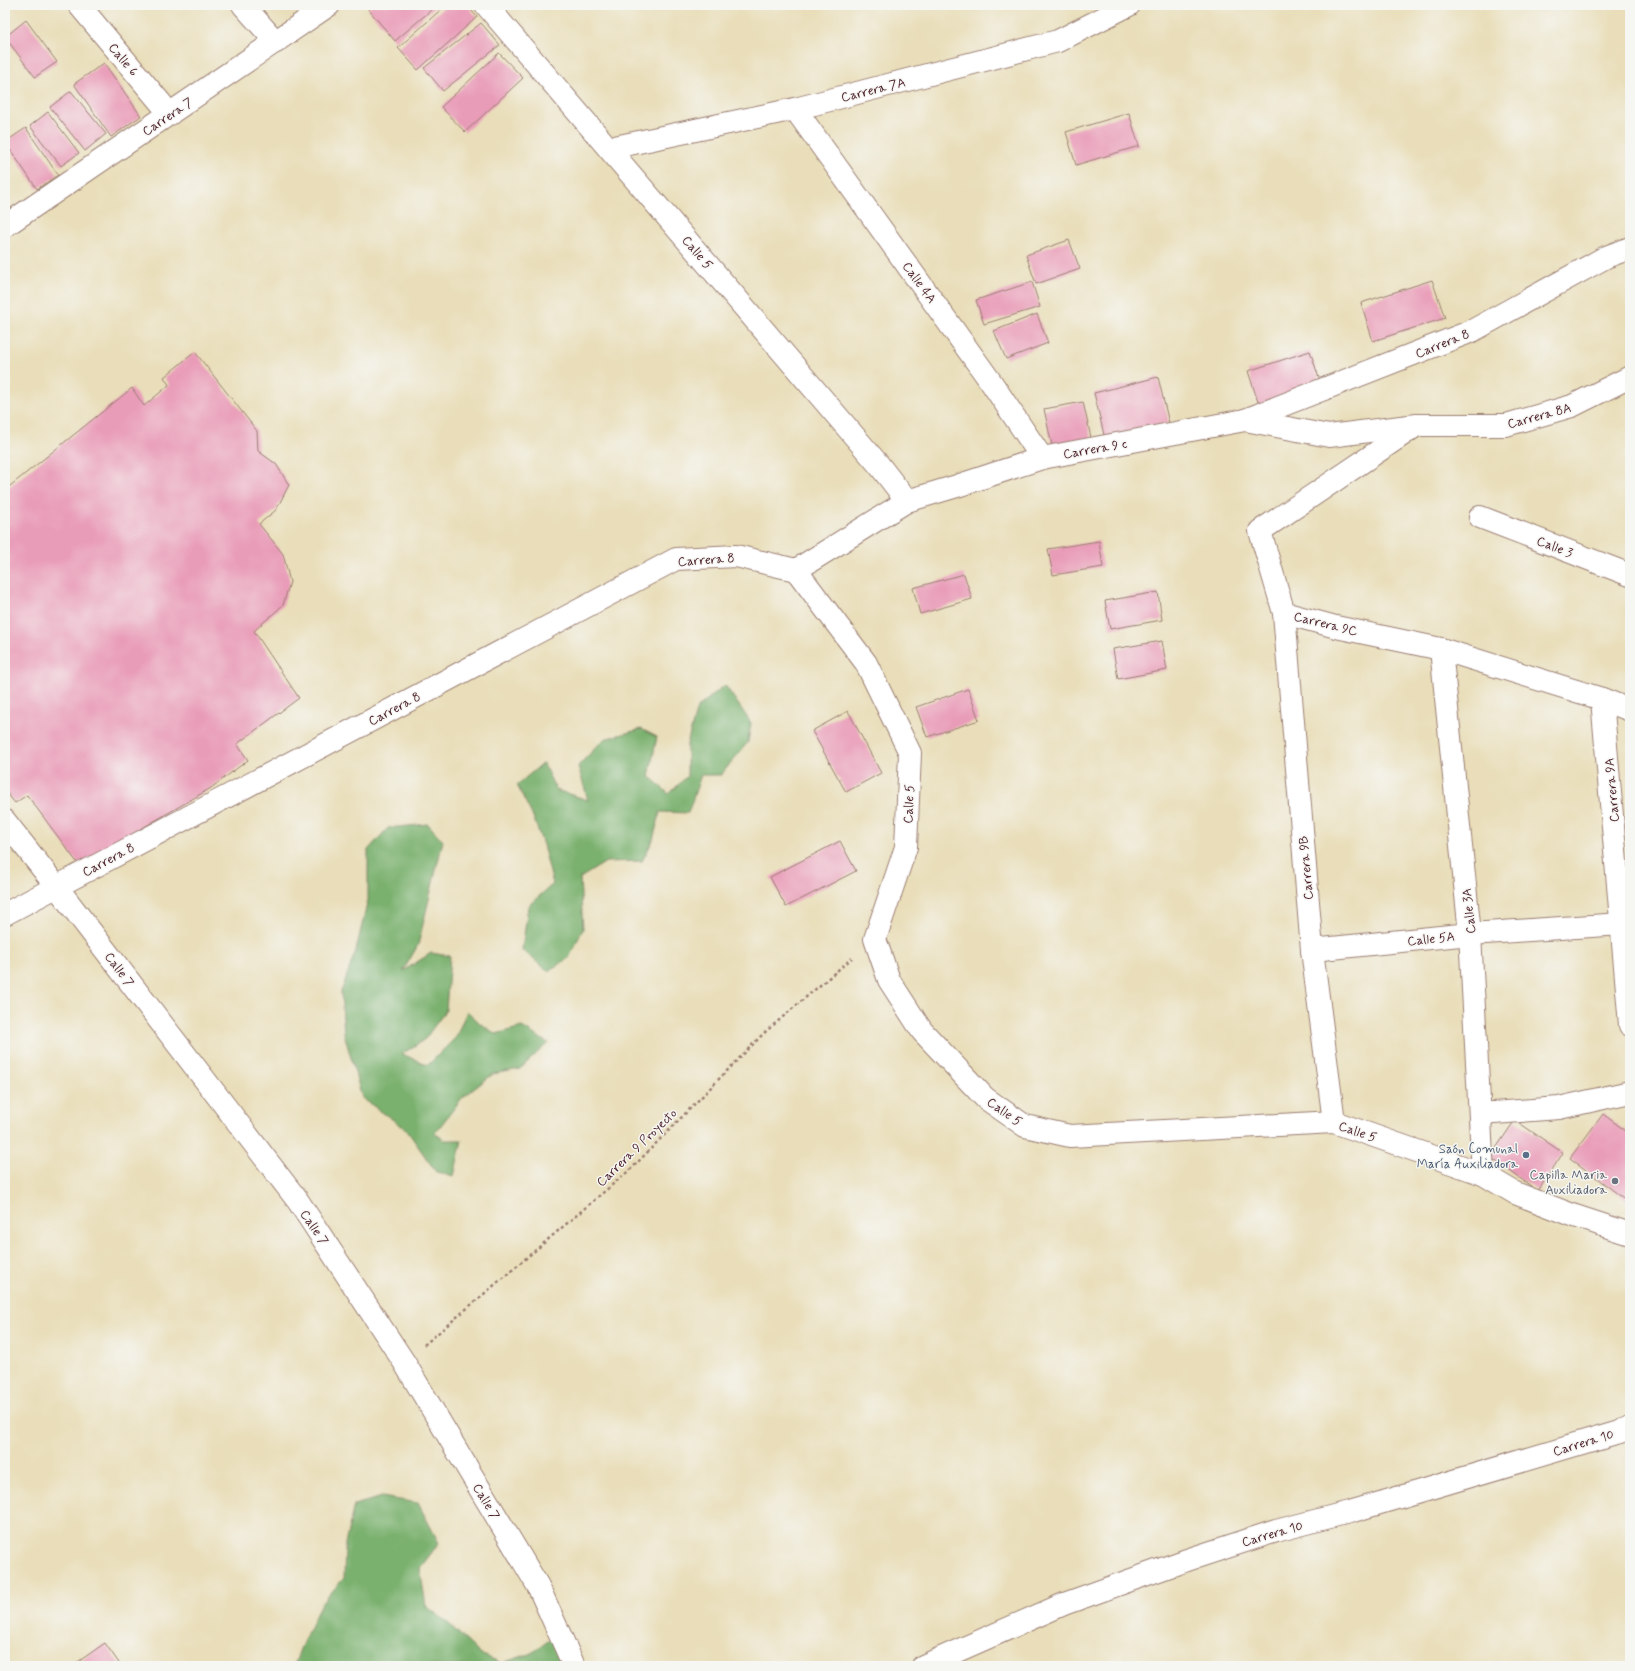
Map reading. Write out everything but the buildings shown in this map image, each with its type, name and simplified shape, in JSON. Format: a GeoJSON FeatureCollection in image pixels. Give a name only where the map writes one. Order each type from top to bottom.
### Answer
{"type":"FeatureCollection","features":[{"type":"Feature","properties":{"kind":"street","name":"Calle 6"},"geometry":{"type":"LineString","coordinates":[[79,5],[170,114]]}},
{"type":"Feature","properties":{"kind":"street"},"geometry":{"type":"LineString","coordinates":[[243,5],[276,42]]}},
{"type":"Feature","properties":{"kind":"street","name":"Carrera 7"},"geometry":{"type":"LineString","coordinates":[[5,226],[329,5]]}},
{"type":"Feature","properties":{"kind":"street","name":"Calle 5"},"geometry":{"type":"LineString","coordinates":[[486,5],[610,148],[879,465],[907,501]]}},
{"type":"Feature","properties":{"kind":"street","name":"Carrera 7A"},"geometry":{"type":"LineString","coordinates":[[610,148],[795,109],[1058,41],[1128,5]]}},
{"type":"Feature","properties":{"kind":"street","name":"Calle 4A"},"geometry":{"type":"LineString","coordinates":[[795,109],[991,382],[1042,458]]}},
{"type":"Feature","properties":{"kind":"street","name":"Carrera 8"},"geometry":{"type":"LineString","coordinates":[[1245,420],[1472,331],[1606,257],[1630,248]]}},
{"type":"Feature","properties":{"kind":"street","name":"Carrera 8A"},"geometry":{"type":"LineString","coordinates":[[1416,425],[1506,425],[1572,406],[1630,377]]}},
{"type":"Feature","properties":{"kind":"street","name":"Carrera 9 c"},"geometry":{"type":"LineString","coordinates":[[796,570],[907,501],[1042,458],[1245,420],[1329,436],[1416,425]]}},
{"type":"Feature","properties":{"kind":"street","name":"Carrera 9C"},"geometry":{"type":"LineString","coordinates":[[1416,425],[1260,532],[1284,613],[1336,627],[1441,649],[1602,699],[1630,710]]}},
{"type":"Feature","properties":{"kind":"street","name":"Calle 3"},"geometry":{"type":"LineString","coordinates":[[1480,517],[1630,575]]}},
{"type":"Feature","properties":{"kind":"street","name":"Carrera 8"},"geometry":{"type":"LineString","coordinates":[[5,914],[676,559],[736,556],[796,570]]}},
{"type":"Feature","properties":{"kind":"street","name":"Calle 5"},"geometry":{"type":"LineString","coordinates":[[796,570],[866,663],[910,753],[906,847],[875,939],[889,980],[922,1032],[985,1098],[1025,1126],[1070,1136],[1334,1122],[1483,1174],[1515,1193],[1575,1216],[1630,1234]]}},
{"type":"Feature","properties":{"kind":"street","name":"Carrera 9B"},"geometry":{"type":"LineString","coordinates":[[1284,613],[1312,950],[1334,1122]]}},
{"type":"Feature","properties":{"kind":"street","name":"Calle 3A"},"geometry":{"type":"LineString","coordinates":[[1441,649],[1470,934],[1481,1114],[1483,1174]]}},
{"type":"Feature","properties":{"kind":"street","name":"Carrera 9A"},"geometry":{"type":"LineString","coordinates":[[1602,699],[1630,1025]]}},
{"type":"Feature","properties":{"kind":"street","name":"Calle 7"},"geometry":{"type":"LineString","coordinates":[[5,821],[298,1201],[404,1362],[538,1586],[574,1666]]}},
{"type":"Feature","properties":{"kind":"street","name":"Calle 5A"},"geometry":{"type":"LineString","coordinates":[[1312,950],[1470,934],[1622,924]]}},
{"type":"Feature","properties":{"kind":"street"},"geometry":{"type":"LineString","coordinates":[[1481,1114],[1559,1108],[1630,1092]]}},
{"type":"Feature","properties":{"kind":"street","name":"Carrera 10"},"geometry":{"type":"LineString","coordinates":[[923,1666],[1064,1604],[1184,1561],[1276,1531],[1353,1511],[1619,1432],[1630,1425]]}},
{"type":"Feature","properties":{"kind":"path","name":"Carrera 9 Proyecto"},"geometry":{"type":"LineString","coordinates":[[404,1362],[632,1168],[764,1033],[875,939]]}},
{"type":"Feature","properties":{"kind":"green space"},"geometry":{"type":"Polygon","coordinates":[[[725,685],[751,723],[748,742],[721,775],[701,775],[688,813],[660,812],[653,840],[642,861],[606,862],[580,878],[583,929],[569,958],[548,971],[522,950],[528,906],[553,884],[543,845],[534,819],[517,785],[543,763],[556,790],[588,800],[578,766],[604,739],[641,729],[657,737],[649,776],[669,794],[687,776],[687,744],[697,708],[725,685]]]}},
{"type":"Feature","properties":{"kind":"green space"},"geometry":{"type":"Polygon","coordinates":[[[428,824],[443,841],[418,945],[403,971],[431,953],[450,956],[446,1010],[425,1039],[402,1054],[428,1065],[456,1037],[467,1011],[481,1024],[496,1034],[522,1027],[548,1043],[520,1069],[493,1074],[462,1098],[435,1133],[444,1140],[462,1140],[454,1176],[436,1172],[406,1129],[362,1098],[344,1033],[341,992],[356,950],[368,900],[368,850],[388,828],[428,824]]]}},
{"type":"Feature","properties":{"kind":"green space"},"geometry":{"type":"Polygon","coordinates":[[[382,1497],[418,1503],[439,1543],[420,1568],[426,1606],[447,1622],[480,1654],[502,1663],[532,1653],[556,1635],[566,1666],[294,1666],[320,1605],[344,1578],[345,1544],[354,1505],[382,1497]]]}},
{"type":"Feature","properties":{"kind":"place","name":"Saón Comunal María Auxiliadora"},"geometry":{"type":"Point","coordinates":[1526,1155]}},
{"type":"Feature","properties":{"kind":"place","name":"Capilla Maria Auxiliadora"},"geometry":{"type":"Point","coordinates":[1615,1181]}}]}
